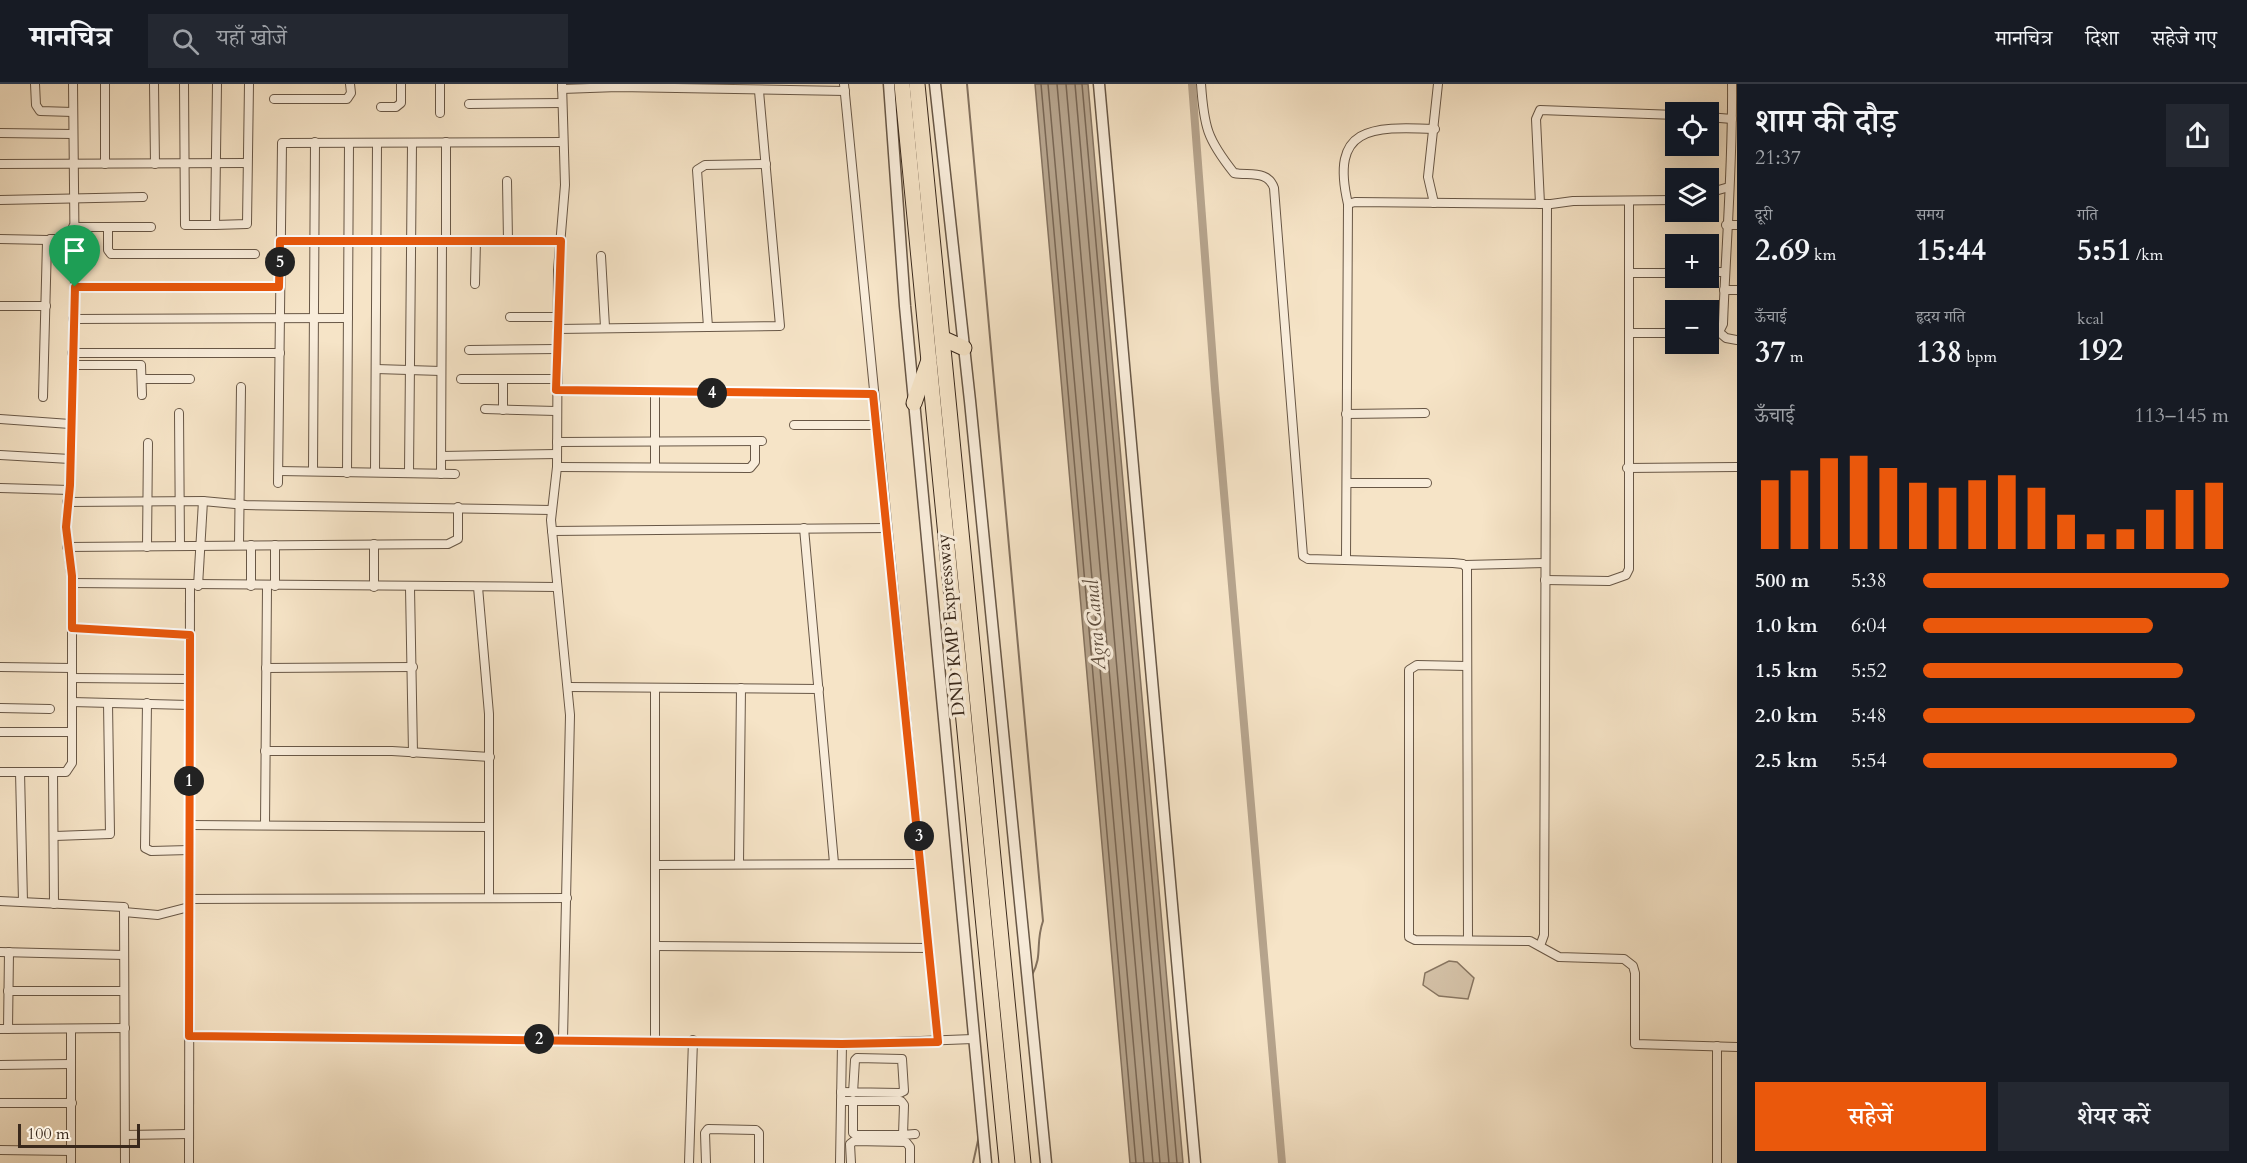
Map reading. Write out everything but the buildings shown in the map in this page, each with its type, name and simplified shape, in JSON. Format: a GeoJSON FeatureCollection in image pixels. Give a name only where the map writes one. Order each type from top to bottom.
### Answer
{"type":"FeatureCollection","features":[{"type":"Feature","properties":{"kind":"highway","name":"DND KMP Expressway"},"geometry":{"type":"LineString","coordinates":[[902,84],[1007,1163]]}},
{"type":"Feature","properties":{"kind":"highway","name":"DND KMP Expressway"},"geometry":{"type":"LineString","coordinates":[[918,84],[1023,1163]]}},
{"type":"Feature","properties":{"kind":"highway"},"geometry":{"type":"LineString","coordinates":[[944,339],[964,348]]}},
{"type":"Feature","properties":{"kind":"highway"},"geometry":{"type":"LineString","coordinates":[[914,403],[928,360]]}},
{"type":"Feature","properties":{"kind":"street"},"geometry":{"type":"LineString","coordinates":[[35,84],[36,105],[40,111],[73,112]]}},
{"type":"Feature","properties":{"kind":"street"},"geometry":{"type":"LineString","coordinates":[[0,772],[66,772],[71,768],[72,583],[67,547],[67,502],[70,490],[75,287],[73,84]]}},
{"type":"Feature","properties":{"kind":"street"},"geometry":{"type":"LineString","coordinates":[[105,84],[105,164]]}},
{"type":"Feature","properties":{"kind":"street"},"geometry":{"type":"LineString","coordinates":[[154,84],[155,164]]}},
{"type":"Feature","properties":{"kind":"street"},"geometry":{"type":"LineString","coordinates":[[184,84],[184,224],[215,225],[246,224],[249,84]]}},
{"type":"Feature","properties":{"kind":"street"},"geometry":{"type":"LineString","coordinates":[[215,225],[217,84]]}},
{"type":"Feature","properties":{"kind":"street"},"geometry":{"type":"LineString","coordinates":[[274,99],[347,99],[351,93],[350,84]]}},
{"type":"Feature","properties":{"kind":"street"},"geometry":{"type":"LineString","coordinates":[[381,107],[396,107],[401,103],[401,84]]}},
{"type":"Feature","properties":{"kind":"street"},"geometry":{"type":"LineString","coordinates":[[440,84],[440,113]]}},
{"type":"Feature","properties":{"kind":"street"},"geometry":{"type":"LineString","coordinates":[[889,84],[914,403],[986,1163]]}},
{"type":"Feature","properties":{"kind":"street"},"geometry":{"type":"LineString","coordinates":[[935,84],[964,348],[1046,1163]]}},
{"type":"Feature","properties":{"kind":"street"},"geometry":{"type":"LineString","coordinates":[[1099,84],[1195,1163]]}},
{"type":"Feature","properties":{"kind":"street"},"geometry":{"type":"LineString","coordinates":[[1201,84],[1206,126],[1217,151],[1234,173],[1262,175],[1270,180],[1274,188],[1302,553],[1308,559],[1465,565],[1545,563]]}},
{"type":"Feature","properties":{"kind":"street"},"geometry":{"type":"LineString","coordinates":[[1434,202],[1428,177],[1435,129],[1438,84]]}},
{"type":"Feature","properties":{"kind":"street"},"geometry":{"type":"LineString","coordinates":[[1732,84],[1732,119],[1735,142],[1726,225],[1723,324],[1719,332],[1726,338],[1737,340]]}},
{"type":"Feature","properties":{"kind":"street"},"geometry":{"type":"LineString","coordinates":[[563,1039],[570,738],[568,687],[556,587],[551,510],[557,454],[557,317],[565,185],[562,87],[660,86],[765,89],[845,87],[876,425],[938,1042]]}},
{"type":"Feature","properties":{"kind":"street"},"geometry":{"type":"LineString","coordinates":[[557,329],[776,328],[782,323],[766,164],[765,89]]}},
{"type":"Feature","properties":{"kind":"street"},"geometry":{"type":"LineString","coordinates":[[469,104],[562,103]]}},
{"type":"Feature","properties":{"kind":"street"},"geometry":{"type":"LineString","coordinates":[[1540,946],[1545,935],[1545,563],[1543,204],[1536,119],[1540,110],[1665,115]]}},
{"type":"Feature","properties":{"kind":"street"},"geometry":{"type":"LineString","coordinates":[[1719,118],[1732,119]]}},
{"type":"Feature","properties":{"kind":"street"},"geometry":{"type":"LineString","coordinates":[[1346,559],[1348,204],[1342,178],[1345,151],[1353,141],[1390,128],[1435,129]]}},
{"type":"Feature","properties":{"kind":"street"},"geometry":{"type":"LineString","coordinates":[[0,134],[73,134]]}},
{"type":"Feature","properties":{"kind":"street"},"geometry":{"type":"LineString","coordinates":[[278,483],[280,147],[284,142],[563,142]]}},
{"type":"Feature","properties":{"kind":"street"},"geometry":{"type":"LineString","coordinates":[[313,471],[312,319],[315,142]]}},
{"type":"Feature","properties":{"kind":"street"},"geometry":{"type":"LineString","coordinates":[[441,474],[446,142]]}},
{"type":"Feature","properties":{"kind":"street"},"geometry":{"type":"LineString","coordinates":[[347,472],[349,143]]}},
{"type":"Feature","properties":{"kind":"street"},"geometry":{"type":"LineString","coordinates":[[375,472],[377,143]]}},
{"type":"Feature","properties":{"kind":"street"},"geometry":{"type":"LineString","coordinates":[[409,473],[408,370],[412,143]]}},
{"type":"Feature","properties":{"kind":"street"},"geometry":{"type":"LineString","coordinates":[[0,164],[247,163]]}},
{"type":"Feature","properties":{"kind":"street"},"geometry":{"type":"LineString","coordinates":[[708,327],[697,170],[705,165],[766,164]]}},
{"type":"Feature","properties":{"kind":"street"},"geometry":{"type":"LineString","coordinates":[[507,181],[508,241]]}},
{"type":"Feature","properties":{"kind":"street"},"geometry":{"type":"LineString","coordinates":[[1719,190],[1729,187]]}},
{"type":"Feature","properties":{"kind":"street"},"geometry":{"type":"LineString","coordinates":[[0,200],[143,197]]}},
{"type":"Feature","properties":{"kind":"street"},"geometry":{"type":"LineString","coordinates":[[1348,204],[1355,202],[1543,204],[1573,201],[1665,200]]}},
{"type":"Feature","properties":{"kind":"street"},"geometry":{"type":"LineString","coordinates":[[1545,580],[1609,581],[1626,575],[1630,560],[1627,468],[1629,201]]}},
{"type":"Feature","properties":{"kind":"street"},"geometry":{"type":"LineString","coordinates":[[1726,225],[1737,225]]}},
{"type":"Feature","properties":{"kind":"street"},"geometry":{"type":"LineString","coordinates":[[73,227],[152,227]]}},
{"type":"Feature","properties":{"kind":"street"},"geometry":{"type":"LineString","coordinates":[[108,227],[108,250],[111,254],[255,254]]}},
{"type":"Feature","properties":{"kind":"street"},"geometry":{"type":"LineString","coordinates":[[0,239],[74,239]]}},
{"type":"Feature","properties":{"kind":"street"},"geometry":{"type":"LineString","coordinates":[[43,397],[48,240]]}},
{"type":"Feature","properties":{"kind":"street"},"geometry":{"type":"LineString","coordinates":[[475,284],[476,240]]}},
{"type":"Feature","properties":{"kind":"street"},"geometry":{"type":"LineString","coordinates":[[280,241],[561,241]]}},
{"type":"Feature","properties":{"kind":"street"},"geometry":{"type":"LineString","coordinates":[[601,256],[605,327]]}},
{"type":"Feature","properties":{"kind":"street"},"geometry":{"type":"LineString","coordinates":[[1719,272],[1725,272]]}},
{"type":"Feature","properties":{"kind":"street"},"geometry":{"type":"LineString","coordinates":[[1629,273],[1665,273]]}},
{"type":"Feature","properties":{"kind":"street"},"geometry":{"type":"LineString","coordinates":[[75,287],[279,287]]}},
{"type":"Feature","properties":{"kind":"street"},"geometry":{"type":"LineString","coordinates":[[1724,290],[1737,290]]}},
{"type":"Feature","properties":{"kind":"street"},"geometry":{"type":"LineString","coordinates":[[0,306],[46,306]]}},
{"type":"Feature","properties":{"kind":"street"},"geometry":{"type":"LineString","coordinates":[[510,318],[557,317]]}},
{"type":"Feature","properties":{"kind":"street"},"geometry":{"type":"LineString","coordinates":[[73,319],[348,318]]}},
{"type":"Feature","properties":{"kind":"street"},"geometry":{"type":"LineString","coordinates":[[1629,333],[1665,333]]}},
{"type":"Feature","properties":{"kind":"street"},"geometry":{"type":"LineString","coordinates":[[469,350],[557,349]]}},
{"type":"Feature","properties":{"kind":"street"},"geometry":{"type":"LineString","coordinates":[[72,352],[280,353]]}},
{"type":"Feature","properties":{"kind":"street"},"geometry":{"type":"LineString","coordinates":[[72,365],[139,364],[143,367],[142,395]]}},
{"type":"Feature","properties":{"kind":"street"},"geometry":{"type":"LineString","coordinates":[[376,369],[441,370]]}},
{"type":"Feature","properties":{"kind":"street"},"geometry":{"type":"LineString","coordinates":[[143,379],[190,379]]}},
{"type":"Feature","properties":{"kind":"street"},"geometry":{"type":"LineString","coordinates":[[461,379],[556,379]]}},
{"type":"Feature","properties":{"kind":"street"},"geometry":{"type":"LineString","coordinates":[[503,379],[503,410]]}},
{"type":"Feature","properties":{"kind":"street"},"geometry":{"type":"LineString","coordinates":[[239,545],[241,387]]}},
{"type":"Feature","properties":{"kind":"street"},"geometry":{"type":"LineString","coordinates":[[556,390],[873,394]]}},
{"type":"Feature","properties":{"kind":"street"},"geometry":{"type":"LineString","coordinates":[[655,392],[655,467]]}},
{"type":"Feature","properties":{"kind":"street"},"geometry":{"type":"LineString","coordinates":[[485,409],[556,411]]}},
{"type":"Feature","properties":{"kind":"street"},"geometry":{"type":"LineString","coordinates":[[179,413],[180,546]]}},
{"type":"Feature","properties":{"kind":"street"},"geometry":{"type":"LineString","coordinates":[[1347,414],[1425,413]]}},
{"type":"Feature","properties":{"kind":"street"},"geometry":{"type":"LineString","coordinates":[[0,419],[70,424]]}},
{"type":"Feature","properties":{"kind":"street"},"geometry":{"type":"LineString","coordinates":[[794,425],[876,425]]}},
{"type":"Feature","properties":{"kind":"street"},"geometry":{"type":"LineString","coordinates":[[556,467],[750,468],[755,462],[758,441],[557,442]]}},
{"type":"Feature","properties":{"kind":"street"},"geometry":{"type":"LineString","coordinates":[[147,547],[148,443]]}},
{"type":"Feature","properties":{"kind":"street"},"geometry":{"type":"LineString","coordinates":[[442,456],[557,454]]}},
{"type":"Feature","properties":{"kind":"street"},"geometry":{"type":"LineString","coordinates":[[0,455],[70,459]]}},
{"type":"Feature","properties":{"kind":"street"},"geometry":{"type":"LineString","coordinates":[[1627,468],[1737,467]]}},
{"type":"Feature","properties":{"kind":"street"},"geometry":{"type":"LineString","coordinates":[[279,471],[455,474]]}},
{"type":"Feature","properties":{"kind":"street"},"geometry":{"type":"LineString","coordinates":[[1347,483],[1427,483]]}},
{"type":"Feature","properties":{"kind":"street"},"geometry":{"type":"LineString","coordinates":[[0,488],[70,490]]}},
{"type":"Feature","properties":{"kind":"street"},"geometry":{"type":"LineString","coordinates":[[189,1163],[189,679],[190,635],[194,586],[201,546],[203,501]]}},
{"type":"Feature","properties":{"kind":"street"},"geometry":{"type":"LineString","coordinates":[[67,502],[203,501],[551,510]]}},
{"type":"Feature","properties":{"kind":"street"},"geometry":{"type":"LineString","coordinates":[[67,547],[453,543],[459,535],[458,507]]}},
{"type":"Feature","properties":{"kind":"street"},"geometry":{"type":"LineString","coordinates":[[804,528],[834,864]]}},
{"type":"Feature","properties":{"kind":"street"},"geometry":{"type":"LineString","coordinates":[[552,531],[887,528]]}},
{"type":"Feature","properties":{"kind":"street"},"geometry":{"type":"LineString","coordinates":[[374,544],[374,587]]}},
{"type":"Feature","properties":{"kind":"street"},"geometry":{"type":"LineString","coordinates":[[250,586],[251,545]]}},
{"type":"Feature","properties":{"kind":"street"},"geometry":{"type":"LineString","coordinates":[[265,825],[266,668],[275,545]]}},
{"type":"Feature","properties":{"kind":"street"},"geometry":{"type":"LineString","coordinates":[[1465,565],[1467,571],[1467,940]]}},
{"type":"Feature","properties":{"kind":"street"},"geometry":{"type":"LineString","coordinates":[[72,583],[410,588],[556,587]]}},
{"type":"Feature","properties":{"kind":"street"},"geometry":{"type":"LineString","coordinates":[[478,587],[488,694],[489,898]]}},
{"type":"Feature","properties":{"kind":"street"},"geometry":{"type":"LineString","coordinates":[[410,588],[413,667],[412,753]]}},
{"type":"Feature","properties":{"kind":"street"},"geometry":{"type":"LineString","coordinates":[[72,628],[190,635]]}},
{"type":"Feature","properties":{"kind":"street"},"geometry":{"type":"LineString","coordinates":[[1467,666],[1417,665],[1409,670],[1407,931],[1409,937],[1414,940],[1530,941],[1551,955],[1559,957],[1619,957],[1630,962],[1635,973],[1635,1044],[1737,1047]]}},
{"type":"Feature","properties":{"kind":"street"},"geometry":{"type":"LineString","coordinates":[[0,667],[72,668]]}},
{"type":"Feature","properties":{"kind":"street"},"geometry":{"type":"LineString","coordinates":[[266,668],[413,667]]}},
{"type":"Feature","properties":{"kind":"street"},"geometry":{"type":"LineString","coordinates":[[72,678],[189,679]]}},
{"type":"Feature","properties":{"kind":"street"},"geometry":{"type":"LineString","coordinates":[[568,687],[819,689]]}},
{"type":"Feature","properties":{"kind":"street"},"geometry":{"type":"LineString","coordinates":[[739,863],[741,688]]}},
{"type":"Feature","properties":{"kind":"street"},"geometry":{"type":"LineString","coordinates":[[655,689],[655,1041]]}},
{"type":"Feature","properties":{"kind":"street"},"geometry":{"type":"LineString","coordinates":[[72,702],[189,705]]}},
{"type":"Feature","properties":{"kind":"street"},"geometry":{"type":"LineString","coordinates":[[55,836],[110,834],[108,703]]}},
{"type":"Feature","properties":{"kind":"street"},"geometry":{"type":"LineString","coordinates":[[147,703],[145,848],[151,851],[189,850]]}},
{"type":"Feature","properties":{"kind":"street"},"geometry":{"type":"LineString","coordinates":[[0,708],[50,709]]}},
{"type":"Feature","properties":{"kind":"street"},"geometry":{"type":"LineString","coordinates":[[0,732],[72,732]]}},
{"type":"Feature","properties":{"kind":"street"},"geometry":{"type":"LineString","coordinates":[[265,751],[412,753],[490,757]]}},
{"type":"Feature","properties":{"kind":"street"},"geometry":{"type":"LineString","coordinates":[[20,772],[23,902]]}},
{"type":"Feature","properties":{"kind":"street"},"geometry":{"type":"LineString","coordinates":[[53,772],[54,904]]}},
{"type":"Feature","properties":{"kind":"street"},"geometry":{"type":"LineString","coordinates":[[190,825],[489,827]]}},
{"type":"Feature","properties":{"kind":"street"},"geometry":{"type":"LineString","coordinates":[[656,865],[921,864]]}},
{"type":"Feature","properties":{"kind":"street"},"geometry":{"type":"LineString","coordinates":[[124,912],[158,915],[189,903],[567,898]]}},
{"type":"Feature","properties":{"kind":"street"},"geometry":{"type":"LineString","coordinates":[[0,901],[124,907],[125,1163]]}},
{"type":"Feature","properties":{"kind":"street"},"geometry":{"type":"LineString","coordinates":[[655,946],[928,948]]}},
{"type":"Feature","properties":{"kind":"street"},"geometry":{"type":"LineString","coordinates":[[124,955],[4,952],[8,991],[4,1029],[124,1028]]}},
{"type":"Feature","properties":{"kind":"street"},"geometry":{"type":"LineString","coordinates":[[8,991],[124,991]]}},
{"type":"Feature","properties":{"kind":"street"},"geometry":{"type":"LineString","coordinates":[[71,1029],[71,1163]]}},
{"type":"Feature","properties":{"kind":"street"},"geometry":{"type":"LineString","coordinates":[[189,1036],[693,1040],[842,1044],[973,1039]]}},
{"type":"Feature","properties":{"kind":"street"},"geometry":{"type":"LineString","coordinates":[[690,1163],[693,1040]]}},
{"type":"Feature","properties":{"kind":"street"},"geometry":{"type":"LineString","coordinates":[[840,1163],[842,1044]]}},
{"type":"Feature","properties":{"kind":"street"},"geometry":{"type":"LineString","coordinates":[[1717,1046],[1717,1163]]}},
{"type":"Feature","properties":{"kind":"street"},"geometry":{"type":"LineString","coordinates":[[853,1097],[904,1091],[902,1059],[857,1058],[853,1097],[853,1133],[856,1135],[915,1134]]}},
{"type":"Feature","properties":{"kind":"street"},"geometry":{"type":"LineString","coordinates":[[0,1065],[71,1064]]}},
{"type":"Feature","properties":{"kind":"street"},"geometry":{"type":"LineString","coordinates":[[841,1096],[901,1101],[904,1105],[903,1135]]}},
{"type":"Feature","properties":{"kind":"street"},"geometry":{"type":"LineString","coordinates":[[0,1103],[72,1103]]}},
{"type":"Feature","properties":{"kind":"street"},"geometry":{"type":"LineString","coordinates":[[706,1163],[705,1132],[708,1130],[756,1130],[759,1133],[759,1163]]}},
{"type":"Feature","properties":{"kind":"street"},"geometry":{"type":"LineString","coordinates":[[125,1135],[189,1134]]}},
{"type":"Feature","properties":{"kind":"street"},"geometry":{"type":"LineString","coordinates":[[851,1163],[850,1144],[854,1141],[906,1142],[910,1147],[910,1163]]}},
{"type":"Feature","properties":{"kind":"street"},"geometry":{"type":"LineString","coordinates":[[0,1150],[71,1150]]}},
{"type":"Feature","properties":{"kind":"shaded area"},"geometry":{"type":"Polygon","coordinates":[[[1449,961],[1457,962],[1474,978],[1468,999],[1439,996],[1423,985],[1425,973],[1449,961]]]}},
{"type":"Feature","properties":{"kind":"water","name":"Agra Canal"},"geometry":{"type":"Polygon","coordinates":[[[1035,84],[1088,84],[1183,1163],[1130,1163],[1035,84]]]}},
{"type":"Feature","properties":{"kind":"waterway"},"geometry":{"type":"LineString","coordinates":[[967,84],[1043,921],[1037,961],[1032,975]]}},
{"type":"Feature","properties":{"kind":"waterway"},"geometry":{"type":"LineString","coordinates":[[1192,84],[1215,389],[1282,1163]]}},
{"type":"Feature","properties":{"kind":"waterway"},"geometry":{"type":"LineString","coordinates":[[973,1163],[979,1136]]}},
{"type":"Feature","properties":{"kind":"route"},"geometry":{"type":"LineString","coordinates":[[280,241],[561,241],[558,270],[556,390],[873,394],[938,1042],[842,1044],[693,1040],[189,1036],[190,635],[72,628],[72,576],[67,547],[66,515],[70,485],[75,287],[279,287],[280,241]]}}]}
